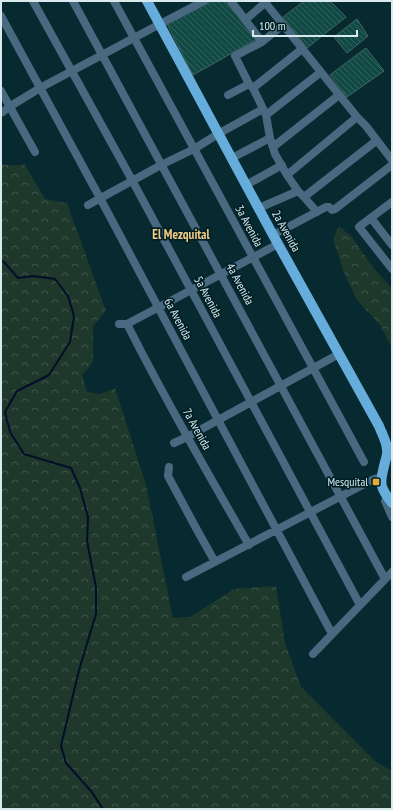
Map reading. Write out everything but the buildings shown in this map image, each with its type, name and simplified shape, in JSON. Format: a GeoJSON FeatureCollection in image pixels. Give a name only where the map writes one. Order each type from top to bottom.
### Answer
{"type":"FeatureCollection","features":[{"type":"Feature","properties":{"kind":"main road","name":"2a Avenida"},"geometry":{"type":"LineString","coordinates":[[147,1],[218,134],[379,426],[386,442],[387,452],[381,477]]}},
{"type":"Feature","properties":{"kind":"main road"},"geometry":{"type":"LineString","coordinates":[[381,477],[382,488],[390,500]]}},
{"type":"Feature","properties":{"kind":"street","name":"5a Avenida"},"geometry":{"type":"LineString","coordinates":[[33,1],[132,180],[360,605]]}},
{"type":"Feature","properties":{"kind":"street","name":"4a Avenida"},"geometry":{"type":"LineString","coordinates":[[73,1],[385,579]]}},
{"type":"Feature","properties":{"kind":"street","name":"3a Avenida"},"geometry":{"type":"LineString","coordinates":[[114,1],[364,462]]}},
{"type":"Feature","properties":{"kind":"street"},"geometry":{"type":"LineString","coordinates":[[6,109],[40,88],[204,1]]}},
{"type":"Feature","properties":{"kind":"street"},"geometry":{"type":"LineString","coordinates":[[231,1],[262,42]]}},
{"type":"Feature","properties":{"kind":"street"},"geometry":{"type":"LineString","coordinates":[[245,20],[264,2],[392,160]]}},
{"type":"Feature","properties":{"kind":"street","name":"6a Avenida"},"geometry":{"type":"LineString","coordinates":[[1,16],[100,198],[332,634]]}},
{"type":"Feature","properties":{"kind":"street"},"geometry":{"type":"LineString","coordinates":[[283,25],[262,42],[235,56],[265,112],[275,154],[287,176],[317,212]]}},
{"type":"Feature","properties":{"kind":"street"},"geometry":{"type":"LineString","coordinates":[[228,95],[251,86],[302,49]]}},
{"type":"Feature","properties":{"kind":"street"},"geometry":{"type":"LineString","coordinates":[[88,205],[132,180],[194,149],[218,134],[265,112],[321,72]]}},
{"type":"Feature","properties":{"kind":"street"},"geometry":{"type":"LineString","coordinates":[[1,91],[6,109],[35,152]]}},
{"type":"Feature","properties":{"kind":"street"},"geometry":{"type":"LineString","coordinates":[[274,147],[339,95]]}},
{"type":"Feature","properties":{"kind":"street"},"geometry":{"type":"LineString","coordinates":[[287,176],[357,117]]}},
{"type":"Feature","properties":{"kind":"street"},"geometry":{"type":"LineString","coordinates":[[232,158],[270,138]]}},
{"type":"Feature","properties":{"kind":"street"},"geometry":{"type":"LineString","coordinates":[[259,208],[301,194],[376,141]]}},
{"type":"Feature","properties":{"kind":"street"},"geometry":{"type":"LineString","coordinates":[[246,185],[282,165]]}},
{"type":"Feature","properties":{"kind":"street"},"geometry":{"type":"LineString","coordinates":[[158,308],[253,258],[276,240],[326,207],[335,210],[392,165]]}},
{"type":"Feature","properties":{"kind":"street"},"geometry":{"type":"LineString","coordinates":[[392,202],[359,228],[392,270]]}},
{"type":"Feature","properties":{"kind":"street"},"geometry":{"type":"LineString","coordinates":[[371,218],[392,245]]}},
{"type":"Feature","properties":{"kind":"street","name":"7a Avenida"},"geometry":{"type":"LineString","coordinates":[[158,308],[123,324],[142,353],[187,437],[249,545]]}},
{"type":"Feature","properties":{"kind":"street"},"geometry":{"type":"LineString","coordinates":[[174,443],[339,354]]}},
{"type":"Feature","properties":{"kind":"street"},"geometry":{"type":"LineString","coordinates":[[168,467],[168,476],[215,562]]}},
{"type":"Feature","properties":{"kind":"street"},"geometry":{"type":"LineString","coordinates":[[186,577],[374,479],[381,477]]}},
{"type":"Feature","properties":{"kind":"street"},"geometry":{"type":"LineString","coordinates":[[390,500],[385,501],[392,517]]}},
{"type":"Feature","properties":{"kind":"street"},"geometry":{"type":"LineString","coordinates":[[313,654],[392,572]]}},
{"type":"Feature","properties":{"kind":"green space"},"geometry":{"type":"Polygon","coordinates":[[[1,165],[25,165],[45,199],[67,203],[106,311],[93,326],[93,362],[82,375],[87,392],[100,394],[115,388],[146,485],[173,618],[190,617],[234,589],[276,586],[285,643],[301,687],[376,762],[392,771],[392,809],[1,809],[1,165]]]}},
{"type":"Feature","properties":{"kind":"green space"},"geometry":{"type":"Polygon","coordinates":[[[339,226],[352,237],[372,266],[392,289],[392,348],[380,325],[357,300],[343,270],[333,239],[339,226]]]}},
{"type":"Feature","properties":{"kind":"waterway"},"geometry":{"type":"LineString","coordinates":[[1,260],[18,278],[33,276],[55,279],[68,296],[74,316],[70,342],[49,375],[17,391],[5,412],[10,432],[24,454],[71,468],[80,488],[88,517],[87,541],[96,587],[96,614],[79,670],[61,746],[66,763],[91,791],[103,809]]}},
{"type":"Feature","properties":{"kind":"place","name":"Mesquital"},"geometry":{"type":"Point","coordinates":[376,482]}},
{"type":"Feature","properties":{"kind":"district","name":"El Mezquital"},"geometry":{"type":"Point","coordinates":[181,234]}}]}
